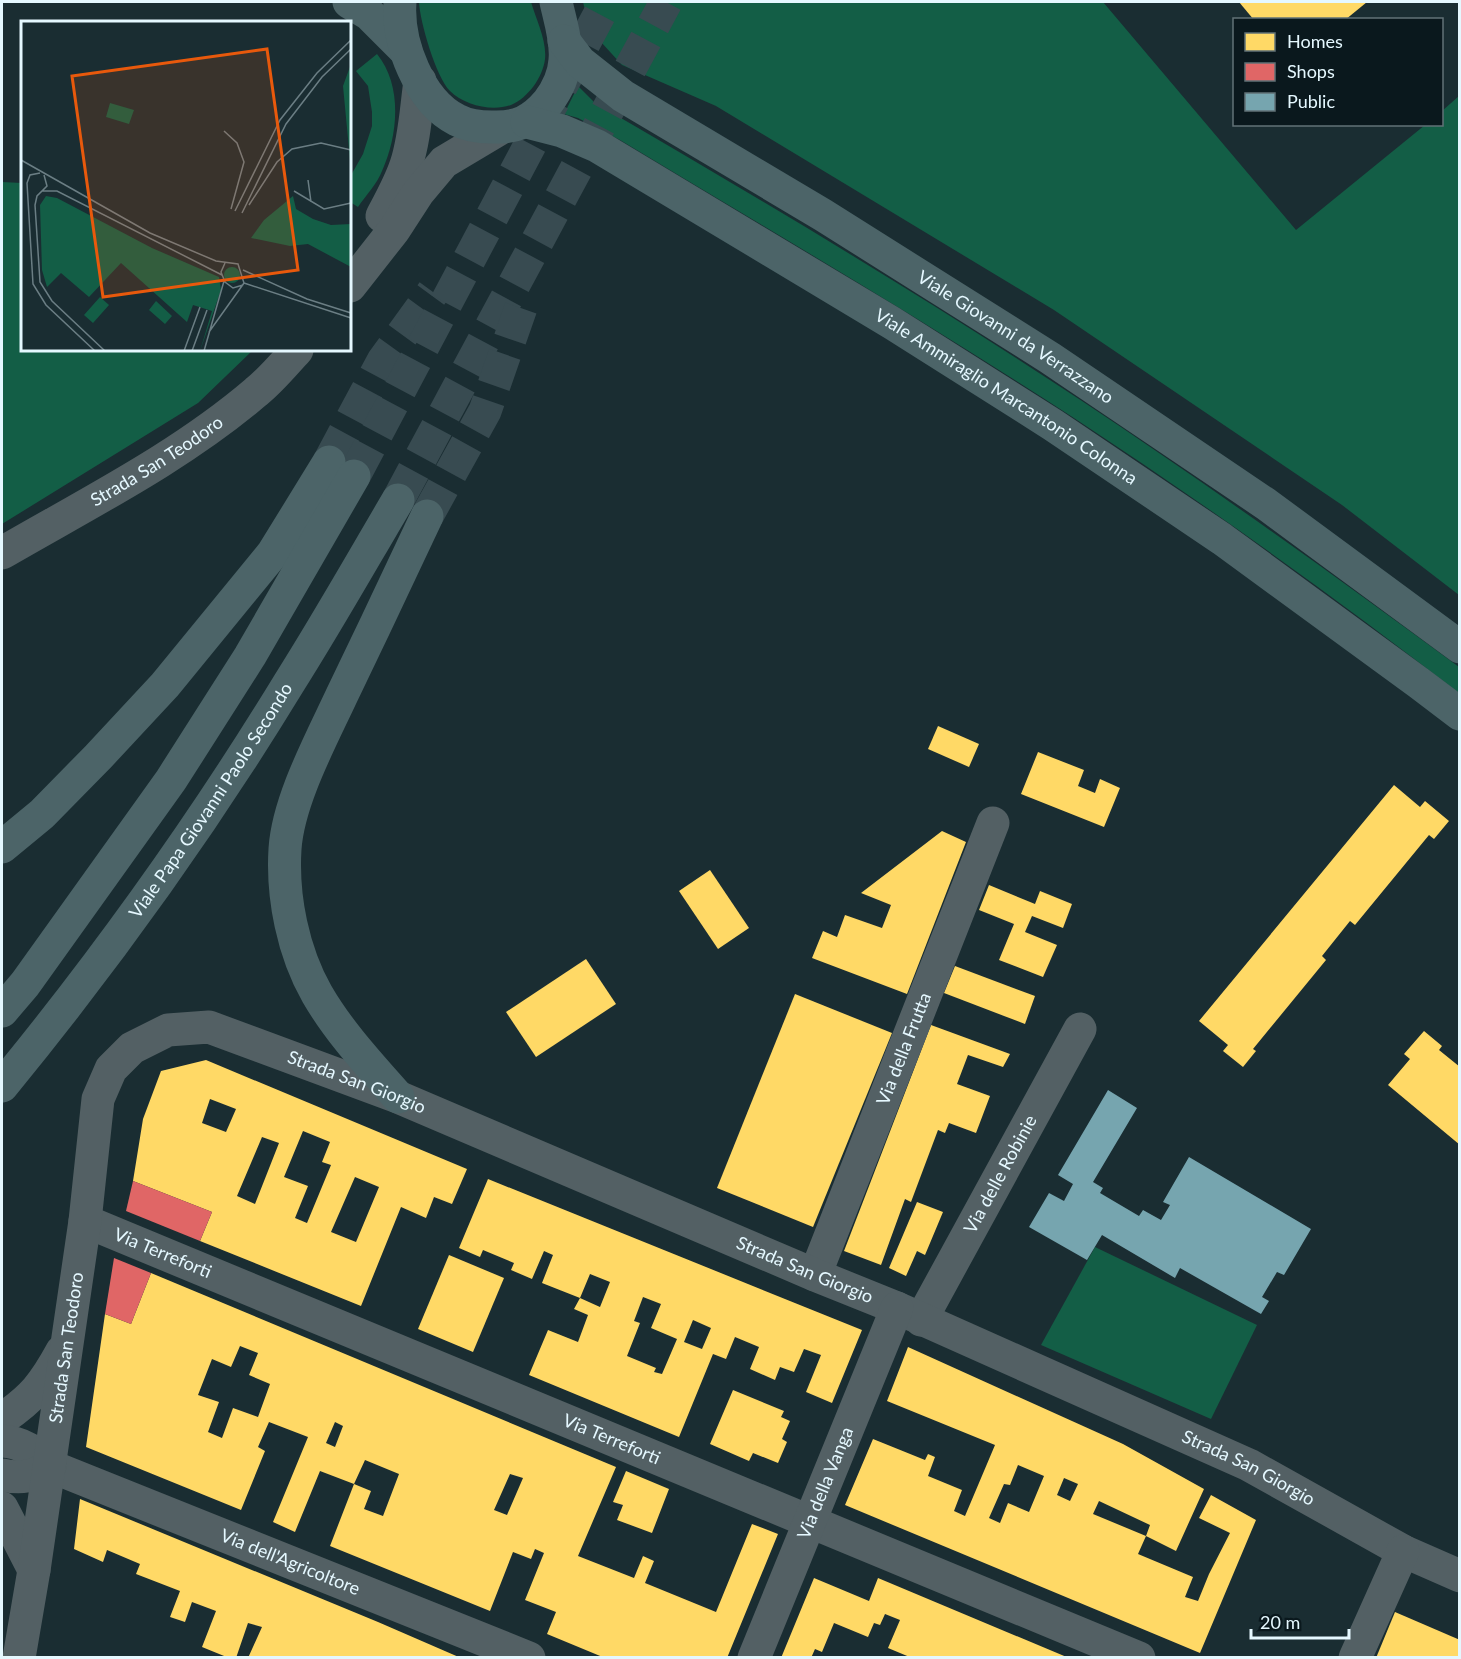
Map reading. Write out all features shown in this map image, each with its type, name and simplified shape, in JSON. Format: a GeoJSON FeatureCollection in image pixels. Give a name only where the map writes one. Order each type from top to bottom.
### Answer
{"type":"FeatureCollection","features":[{"type":"Feature","properties":{"kind":"main road"},"geometry":{"type":"LineString","coordinates":[[349,2],[369,14],[406,51]]}},
{"type":"Feature","properties":{"kind":"main road"},"geometry":{"type":"LineString","coordinates":[[400,2],[401,28],[406,51]]}},
{"type":"Feature","properties":{"kind":"main road"},"geometry":{"type":"LineString","coordinates":[[514,125],[541,111],[554,95],[563,75],[566,59],[556,2]]}},
{"type":"Feature","properties":{"kind":"main road","name":"Viale Giovanni da Verrazzano"},"geometry":{"type":"LineString","coordinates":[[564,41],[586,68],[623,96],[823,215],[1050,358],[1266,504],[1460,647]]}},
{"type":"Feature","properties":{"kind":"main road","name":"Viale Ammiraglio Marcantonio Colonna"},"geometry":{"type":"LineString","coordinates":[[406,51],[420,81],[436,105],[457,120],[479,127],[514,125],[562,131],[597,147],[922,342],[1053,425],[1222,539],[1460,714]]}},
{"type":"Feature","properties":{"kind":"main road"},"geometry":{"type":"LineString","coordinates":[[2,847],[42,814],[165,685],[341,469],[250,656],[171,780],[103,878],[25,984],[2,1011]]}},
{"type":"Feature","properties":{"kind":"main road","name":"Viale Papa Giovanni Paolo Secondo"},"geometry":{"type":"LineString","coordinates":[[2,1086],[61,1013],[142,904],[212,803],[289,684],[398,500]]}},
{"type":"Feature","properties":{"kind":"main road"},"geometry":{"type":"LineString","coordinates":[[398,1097],[348,1040],[316,993],[298,950],[286,896],[285,848],[296,800],[319,744],[427,516]]}},
{"type":"Feature","properties":{"kind":"street"},"geometry":{"type":"LineString","coordinates":[[351,278],[397,188],[407,163],[413,139],[420,81]]}},
{"type":"Feature","properties":{"kind":"street"},"geometry":{"type":"LineString","coordinates":[[351,285],[444,162],[514,125]]}},
{"type":"Feature","properties":{"kind":"street","name":"Strada San Teodoro"},"geometry":{"type":"LineString","coordinates":[[2,553],[155,465],[209,429],[258,391],[296,351]]}},
{"type":"Feature","properties":{"kind":"street","name":"Via della Frutta"},"geometry":{"type":"LineString","coordinates":[[814,1275],[993,823]]}},
{"type":"Feature","properties":{"kind":"street","name":"Strada San Giorgio"},"geometry":{"type":"LineString","coordinates":[[132,1048],[168,1030],[209,1027],[398,1097],[909,1314],[1249,1465],[1403,1551],[1460,1576]]}},
{"type":"Feature","properties":{"kind":"street","name":"Via delle Robinie"},"geometry":{"type":"LineString","coordinates":[[909,1314],[1080,1029]]}},
{"type":"Feature","properties":{"kind":"street","name":"Strada San Teodoro"},"geometry":{"type":"LineString","coordinates":[[20,1658],[85,1221],[98,1099],[111,1069],[132,1048]]}},
{"type":"Feature","properties":{"kind":"street","name":"Via Terreforti"},"geometry":{"type":"LineString","coordinates":[[85,1221],[1139,1658]]}},
{"type":"Feature","properties":{"kind":"street","name":"Via della Vanga"},"geometry":{"type":"LineString","coordinates":[[754,1658],[811,1522],[909,1314]]}},
{"type":"Feature","properties":{"kind":"street"},"geometry":{"type":"LineString","coordinates":[[2,1419],[19,1407],[44,1383],[67,1342]]}},
{"type":"Feature","properties":{"kind":"street","name":"Via dell'Agricoltore"},"geometry":{"type":"LineString","coordinates":[[2,1442],[33,1449],[50,1466],[529,1658]]}},
{"type":"Feature","properties":{"kind":"street"},"geometry":{"type":"LineString","coordinates":[[2,1475],[14,1478],[36,1475],[50,1466]]}},
{"type":"Feature","properties":{"kind":"street"},"geometry":{"type":"LineString","coordinates":[[2,1508],[34,1570]]}},
{"type":"Feature","properties":{"kind":"street"},"geometry":{"type":"LineString","coordinates":[[1355,1658],[1403,1551]]}},
{"type":"Feature","properties":{"kind":"green space"},"geometry":{"type":"Polygon","coordinates":[[[419,2],[531,2],[543,38],[545,52],[544,66],[534,86],[517,102],[503,107],[479,106],[456,96],[445,84],[434,62],[419,2]]]}},
{"type":"Feature","properties":{"kind":"green space"},"geometry":{"type":"Polygon","coordinates":[[[583,2],[1103,2],[1296,230],[1424,126],[1443,126],[1443,110],[1459,96],[1459,595],[1342,505],[1054,310],[716,106],[622,65],[590,30],[583,2]]]}},
{"type":"Feature","properties":{"kind":"green space"},"geometry":{"type":"Polygon","coordinates":[[[377,54],[391,81],[395,111],[392,142],[380,176],[358,207],[351,203],[351,175],[363,154],[372,126],[372,112],[368,86],[356,71],[377,54]]]}},
{"type":"Feature","properties":{"kind":"green space"},"geometry":{"type":"Polygon","coordinates":[[[578,86],[595,103],[901,286],[1082,401],[1177,466],[1319,565],[1459,667],[1459,693],[1271,553],[1077,420],[907,313],[620,140],[578,118],[564,114],[578,86]]]}},
{"type":"Feature","properties":{"kind":"green space"},"geometry":{"type":"Polygon","coordinates":[[[2,182],[21,183],[21,351],[252,351],[198,403],[2,524],[2,182]]]}},
{"type":"Feature","properties":{"kind":"green space"},"geometry":{"type":"Polygon","coordinates":[[[1095,1247],[1257,1325],[1211,1419],[1041,1345],[1095,1247]]]}},
{"type":"Feature","properties":{"kind":"building: Homes"},"geometry":{"type":"Polygon","coordinates":[[[1239,2],[1367,2],[1347,18],[1252,18],[1239,2]]]}},
{"type":"Feature","properties":{"kind":"building: Homes"},"geometry":{"type":"Polygon","coordinates":[[[938,726],[979,744],[969,767],[928,749],[938,726]]]}},
{"type":"Feature","properties":{"kind":"building: Homes"},"geometry":{"type":"Polygon","coordinates":[[[1038,752],[1084,770],[1078,786],[1095,793],[1100,779],[1120,788],[1104,827],[1021,794],[1038,752]]]}},
{"type":"Feature","properties":{"kind":"building: Homes"},"geometry":{"type":"Polygon","coordinates":[[[1394,785],[1420,807],[1425,801],[1449,821],[1434,839],[1429,835],[1355,925],[1350,921],[1322,956],[1326,960],[1253,1049],[1256,1051],[1243,1067],[1223,1051],[1228,1045],[1199,1021],[1394,785]]]}},
{"type":"Feature","properties":{"kind":"building: Homes"},"geometry":{"type":"Polygon","coordinates":[[[942,831],[966,842],[907,994],[812,958],[823,931],[837,937],[845,915],[882,928],[891,905],[861,893],[942,831]]]}},
{"type":"Feature","properties":{"kind":"building: Homes"},"geometry":{"type":"Polygon","coordinates":[[[710,870],[749,928],[718,949],[679,891],[710,870]]]}},
{"type":"Feature","properties":{"kind":"building: Homes"},"geometry":{"type":"Polygon","coordinates":[[[989,885],[1035,904],[1040,891],[1072,904],[1063,928],[1032,916],[1025,932],[1057,945],[1043,977],[999,960],[1014,924],[979,910],[989,885]]]}},
{"type":"Feature","properties":{"kind":"building: Homes"},"geometry":{"type":"Polygon","coordinates":[[[586,959],[616,1004],[536,1057],[506,1012],[586,959]]]}},
{"type":"Feature","properties":{"kind":"building: Homes"},"geometry":{"type":"Polygon","coordinates":[[[955,966],[1035,996],[1025,1024],[944,993],[955,966]]]}},
{"type":"Feature","properties":{"kind":"building: Homes"},"geometry":{"type":"Polygon","coordinates":[[[795,994],[892,1033],[813,1227],[717,1188],[795,994]]]}},
{"type":"Feature","properties":{"kind":"building: Homes"},"geometry":{"type":"Polygon","coordinates":[[[931,1025],[1010,1054],[1003,1067],[968,1055],[957,1084],[990,1096],[976,1133],[949,1123],[945,1133],[938,1130],[911,1202],[905,1199],[881,1265],[844,1251],[931,1025]]]}},
{"type":"Feature","properties":{"kind":"building: Homes"},"geometry":{"type":"Polygon","coordinates":[[[1424,1031],[1442,1046],[1439,1050],[1460,1067],[1460,1145],[1388,1085],[1410,1059],[1404,1054],[1424,1031]]]}},
{"type":"Feature","properties":{"kind":"building: Homes"},"geometry":{"type":"Polygon","coordinates":[[[206,1060],[467,1169],[452,1204],[434,1197],[426,1218],[401,1207],[361,1306],[200,1241],[212,1212],[133,1181],[143,1119],[161,1071],[206,1060]],[[210,1099],[202,1123],[226,1132],[236,1109],[210,1099]],[[303,1131],[284,1177],[308,1186],[295,1218],[307,1223],[331,1165],[322,1162],[330,1142],[303,1131]],[[262,1137],[237,1196],[255,1204],[279,1143],[262,1137]],[[355,1177],[331,1232],[356,1242],[379,1187],[355,1177]]]}},
{"type":"Feature","properties":{"kind":"building: Homes"},"geometry":{"type":"Polygon","coordinates":[[[488,1179],[862,1330],[832,1403],[806,1392],[821,1355],[804,1349],[794,1372],[780,1367],[775,1380],[750,1369],[759,1347],[735,1337],[726,1359],[713,1354],[679,1437],[529,1375],[548,1330],[578,1342],[588,1315],[574,1309],[580,1298],[542,1283],[553,1255],[544,1251],[532,1279],[511,1270],[514,1263],[483,1250],[480,1257],[459,1248],[488,1179]],[[590,1274],[580,1298],[600,1307],[610,1282],[590,1274]],[[643,1297],[634,1321],[640,1323],[627,1356],[656,1368],[654,1372],[662,1374],[677,1339],[651,1328],[661,1304],[643,1297]],[[693,1320],[684,1342],[702,1349],[711,1328],[693,1320]]]}},
{"type":"Feature","properties":{"kind":"building: Homes"},"geometry":{"type":"Polygon","coordinates":[[[917,1202],[943,1212],[925,1255],[917,1251],[906,1276],[889,1268],[917,1202]]]}},
{"type":"Feature","properties":{"kind":"building: Homes"},"geometry":{"type":"Polygon","coordinates":[[[449,1255],[504,1278],[473,1352],[418,1329],[449,1255]]]}},
{"type":"Feature","properties":{"kind":"building: Homes"},"geometry":{"type":"Polygon","coordinates":[[[151,1273],[616,1467],[578,1556],[634,1578],[643,1556],[654,1561],[645,1583],[716,1612],[752,1524],[778,1534],[727,1658],[605,1658],[547,1634],[556,1612],[525,1600],[544,1553],[535,1549],[531,1559],[513,1552],[490,1611],[330,1546],[354,1484],[320,1471],[295,1532],[273,1522],[308,1437],[269,1422],[258,1447],[265,1451],[241,1510],[86,1447],[105,1314],[131,1324],[151,1273]],[[240,1346],[231,1367],[212,1359],[198,1395],[219,1402],[208,1432],[222,1438],[233,1408],[258,1417],[270,1384],[249,1375],[258,1353],[240,1346]],[[335,1422],[326,1443],[335,1447],[343,1426],[335,1422]],[[365,1460],[354,1484],[371,1491],[364,1509],[383,1516],[399,1474],[365,1460]],[[510,1474],[494,1510],[507,1515],[523,1478],[510,1474]]]}},
{"type":"Feature","properties":{"kind":"building: Homes"},"geometry":{"type":"Polygon","coordinates":[[[908,1347],[1123,1444],[1204,1489],[1176,1551],[1146,1536],[1138,1554],[1193,1577],[1185,1597],[1198,1601],[1230,1533],[1199,1518],[1211,1495],[1256,1520],[1200,1653],[845,1505],[873,1439],[925,1460],[928,1454],[935,1457],[928,1476],[962,1490],[954,1511],[965,1516],[995,1445],[887,1401],[908,1347]],[[1018,1465],[1010,1485],[1004,1484],[989,1518],[1000,1523],[1008,1503],[1029,1512],[1044,1476],[1018,1465]],[[1064,1478],[1057,1495],[1070,1501],[1078,1484],[1064,1478]],[[1099,1501],[1093,1514],[1146,1536],[1150,1525],[1099,1501]]]}},
{"type":"Feature","properties":{"kind":"building: Homes"},"geometry":{"type":"Polygon","coordinates":[[[733,1390],[784,1411],[781,1417],[790,1421],[782,1439],[787,1442],[778,1463],[753,1453],[749,1461],[710,1444],[733,1390]]]}},
{"type":"Feature","properties":{"kind":"building: Homes"},"geometry":{"type":"Polygon","coordinates":[[[626,1471],[669,1489],[652,1533],[617,1520],[623,1505],[613,1502],[626,1471]]]}},
{"type":"Feature","properties":{"kind":"building: Homes"},"geometry":{"type":"Polygon","coordinates":[[[80,1499],[461,1658],[248,1658],[262,1627],[248,1623],[236,1658],[229,1658],[202,1647],[216,1611],[192,1602],[185,1622],[170,1617],[180,1591],[136,1574],[140,1564],[107,1550],[103,1562],[74,1549],[80,1499]]]}},
{"type":"Feature","properties":{"kind":"building: Homes"},"geometry":{"type":"Polygon","coordinates":[[[814,1578],[869,1601],[878,1578],[1069,1658],[912,1658],[888,1648],[900,1620],[885,1614],[880,1625],[874,1623],[868,1637],[834,1623],[822,1652],[815,1649],[811,1658],[781,1658],[814,1578]]]}},
{"type":"Feature","properties":{"kind":"building: Homes"},"geometry":{"type":"Polygon","coordinates":[[[1395,1612],[1460,1640],[1460,1658],[1376,1658],[1395,1612]]]}},
{"type":"Feature","properties":{"kind":"building: Shops"},"geometry":{"type":"Polygon","coordinates":[[[133,1181],[212,1212],[200,1241],[126,1211],[133,1181]]]}},
{"type":"Feature","properties":{"kind":"building: Shops"},"geometry":{"type":"Polygon","coordinates":[[[114,1258],[151,1273],[131,1324],[105,1314],[114,1258]]]}},
{"type":"Feature","properties":{"kind":"building: Public"},"geometry":{"type":"Polygon","coordinates":[[[1108,1090],[1137,1108],[1093,1182],[1103,1188],[1100,1193],[1139,1216],[1143,1210],[1161,1220],[1170,1205],[1163,1202],[1189,1157],[1311,1229],[1284,1275],[1277,1272],[1262,1297],[1269,1301],[1261,1314],[1180,1268],[1175,1278],[1102,1235],[1087,1260],[1029,1227],[1049,1193],[1064,1201],[1073,1184],[1058,1175],[1108,1090]]]}},
{"type":"Feature","properties":{"kind":"tunnel"},"geometry":{"type":"LineString","coordinates":[[354,476],[606,2]]}},
{"type":"Feature","properties":{"kind":"tunnel"},"geometry":{"type":"LineString","coordinates":[[398,500],[666,2]]}},
{"type":"Feature","properties":{"kind":"tunnel"},"geometry":{"type":"LineString","coordinates":[[329,462],[383,361],[433,292]]}},
{"type":"Feature","properties":{"kind":"tunnel"},"geometry":{"type":"LineString","coordinates":[[427,516],[485,411],[524,299]]}}]}
